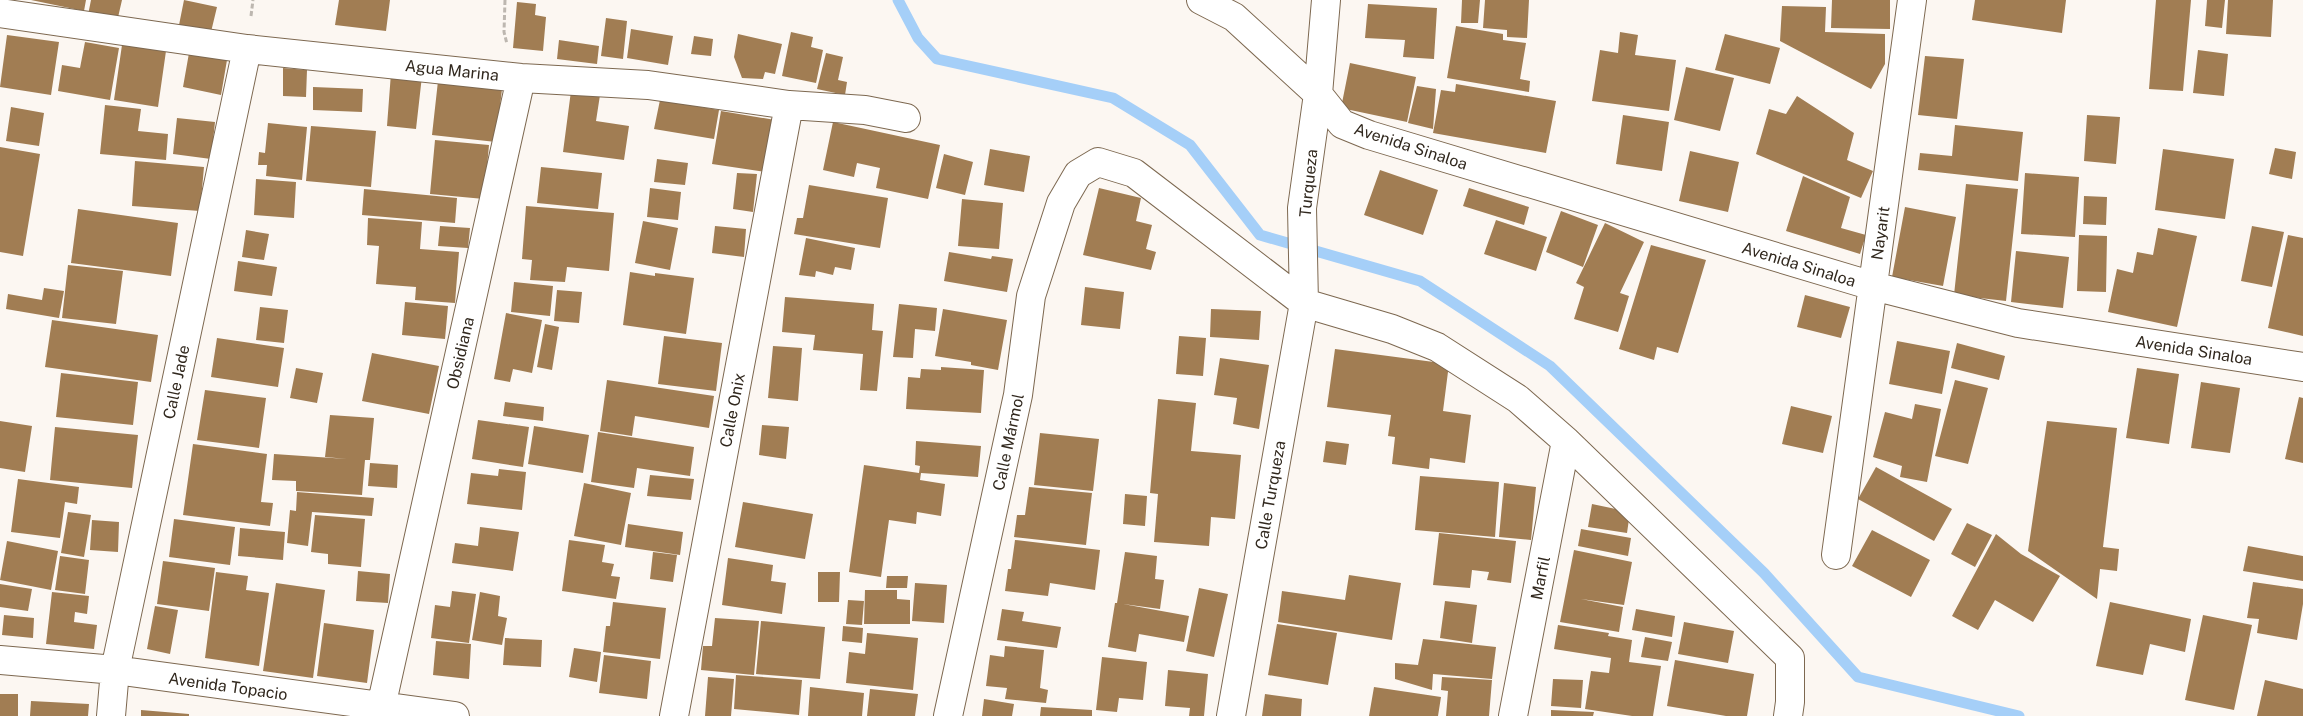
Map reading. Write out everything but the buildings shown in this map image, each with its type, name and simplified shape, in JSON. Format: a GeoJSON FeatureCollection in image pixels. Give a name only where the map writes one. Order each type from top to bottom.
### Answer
{"type":"FeatureCollection","features":[{"type":"Feature","properties":{"kind":"street","name":"Avenida Sinaloa"},"geometry":{"type":"LineString","coordinates":[[1201,0],[1234,17],[1318,94],[1342,124],[1369,135],[1873,286],[2018,323],[2303,367]]}},
{"type":"Feature","properties":{"kind":"street","name":"Turqueza"},"geometry":{"type":"LineString","coordinates":[[1304,273],[1302,208],[1318,94],[1326,0]]}},
{"type":"Feature","properties":{"kind":"street","name":"Nayarit"},"geometry":{"type":"LineString","coordinates":[[1836,555],[1912,0]]}},
{"type":"Feature","properties":{"kind":"street","name":"Agua Marina"},"geometry":{"type":"LineString","coordinates":[[0,13],[247,49],[521,78],[648,85],[789,105],[865,110],[906,118]]}},
{"type":"Feature","properties":{"kind":"street","name":"Calle Jade"},"geometry":{"type":"LineString","coordinates":[[111,716],[115,670],[247,49]]}},
{"type":"Feature","properties":{"kind":"street","name":"Obsidiana"},"geometry":{"type":"LineString","coordinates":[[381,707],[521,78]]}},
{"type":"Feature","properties":{"kind":"street","name":"Calle Onix"},"geometry":{"type":"LineString","coordinates":[[674,716],[789,105]]}},
{"type":"Feature","properties":{"kind":"street","name":"Calle Mármol"},"geometry":{"type":"LineString","coordinates":[[948,716],[1018,394],[1031,296],[1061,202],[1078,174],[1098,162],[1134,173],[1304,303]]}},
{"type":"Feature","properties":{"kind":"street","name":"Calle Turqueza"},"geometry":{"type":"LineString","coordinates":[[1231,716],[1304,303],[1304,273]]}},
{"type":"Feature","properties":{"kind":"street"},"geometry":{"type":"LineString","coordinates":[[1304,303],[1392,329],[1438,347],[1518,399],[1566,441],[1790,658],[1790,702],[1788,716]]}},
{"type":"Feature","properties":{"kind":"street","name":"Marfil"},"geometry":{"type":"LineString","coordinates":[[1513,716],[1566,441]]}},
{"type":"Feature","properties":{"kind":"street","name":"Avenida Topacio"},"geometry":{"type":"LineString","coordinates":[[0,660],[115,670],[455,716]]}},
{"type":"Feature","properties":{"kind":"path"},"geometry":{"type":"LineString","coordinates":[[505,0],[504,32],[509,50],[521,78]]}},
{"type":"Feature","properties":{"kind":"waterway"},"geometry":{"type":"LineString","coordinates":[[898,0],[918,38],[937,59],[1113,98],[1190,145],[1260,235],[1420,281],[1550,366],[1764,573],[1858,677],[2019,716]]}}]}
